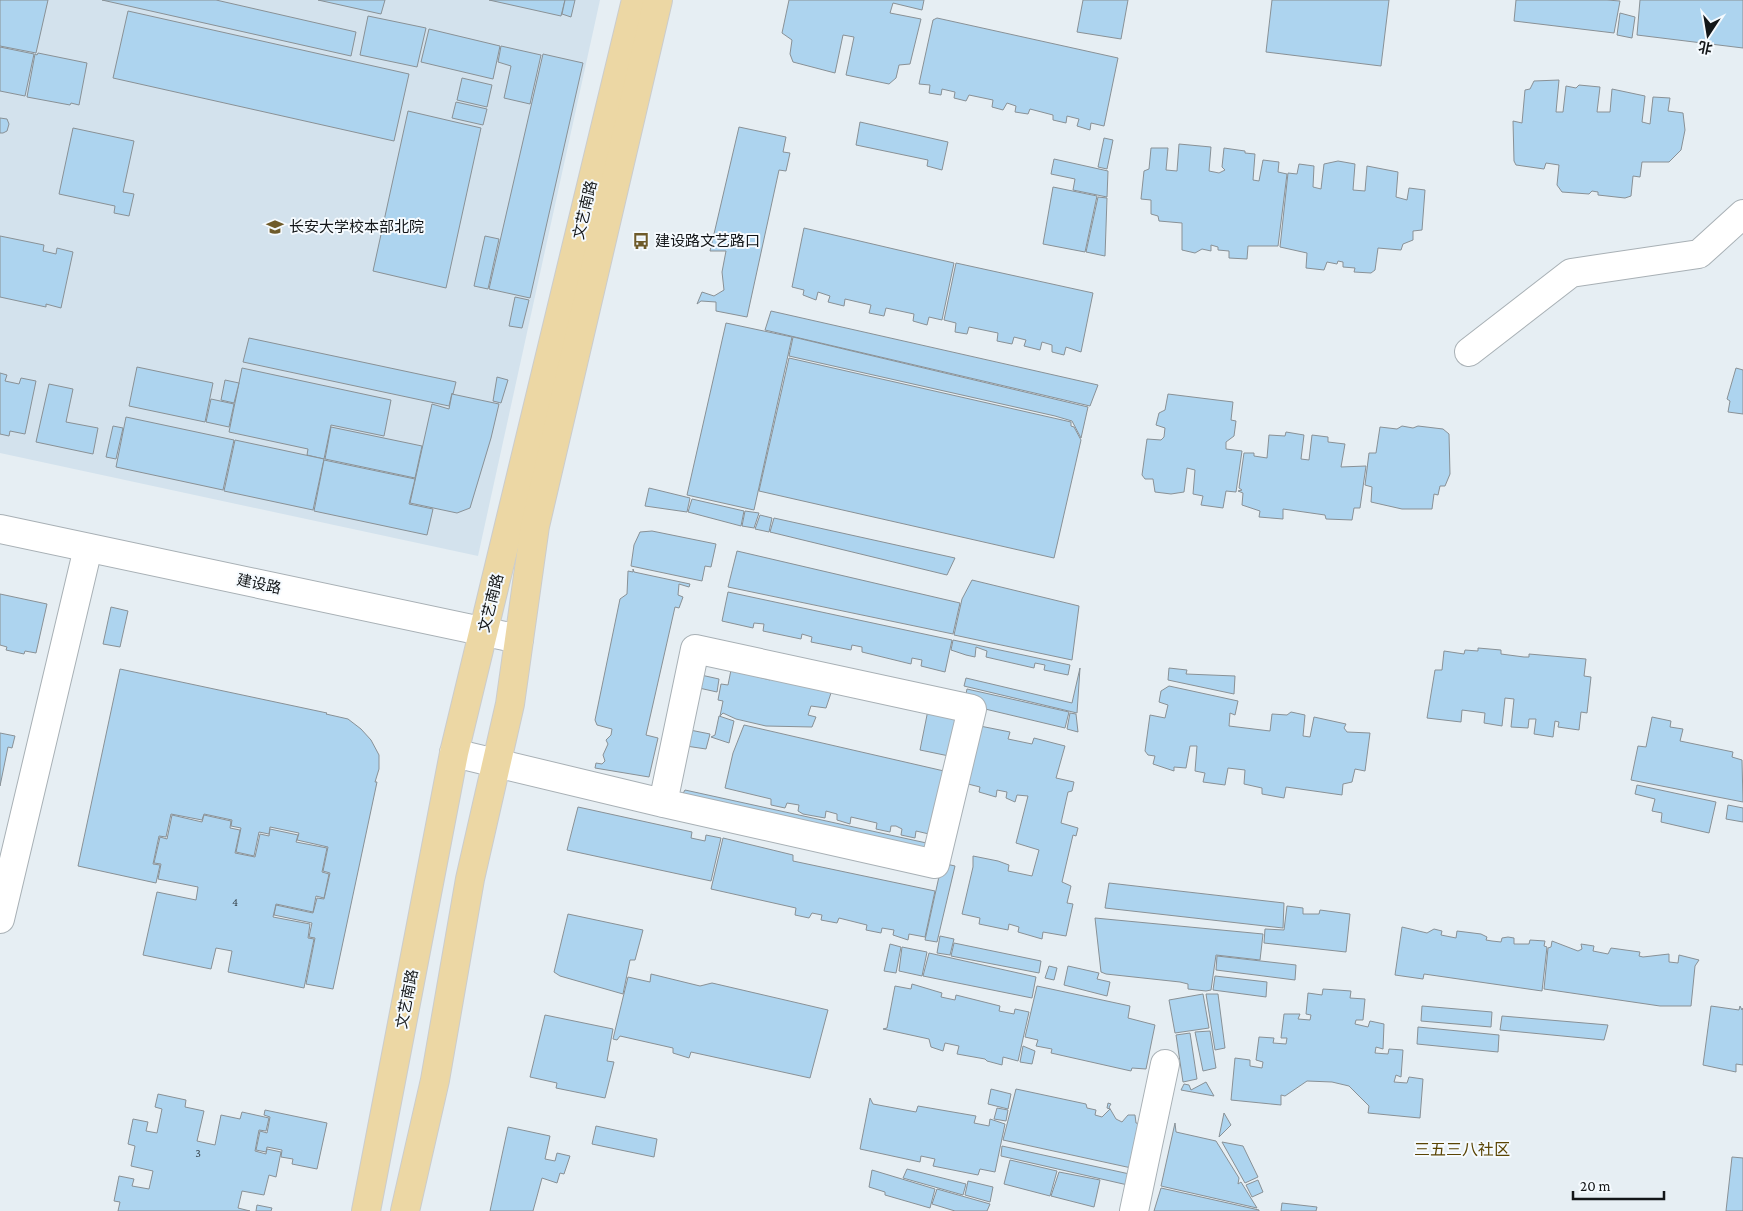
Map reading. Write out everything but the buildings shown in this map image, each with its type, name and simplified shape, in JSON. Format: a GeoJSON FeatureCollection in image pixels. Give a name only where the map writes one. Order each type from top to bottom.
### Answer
{"type":"FeatureCollection","features":[{"type":"Feature","properties":{"kind":"main road","name":"文艺南路"},"geometry":{"type":"LineString","coordinates":[[366,1211],[454,753],[636,0]]}},
{"type":"Feature","properties":{"kind":"main road","name":"文艺南路"},"geometry":{"type":"LineString","coordinates":[[405,1211],[435,1080],[470,879],[510,704],[535,526],[658,0]]}},
{"type":"Feature","properties":{"kind":"street"},"geometry":{"type":"LineString","coordinates":[[1469,352],[1571,273],[1699,254],[1743,214]]}},
{"type":"Feature","properties":{"kind":"street","name":"建设路"},"geometry":{"type":"LineString","coordinates":[[0,529],[519,640]]}},
{"type":"Feature","properties":{"kind":"street"},"geometry":{"type":"LineString","coordinates":[[0,919],[88,548]]}},
{"type":"Feature","properties":{"kind":"street"},"geometry":{"type":"LineString","coordinates":[[454,753],[663,803],[935,864],[972,709],[696,648],[663,803]]}},
{"type":"Feature","properties":{"kind":"street"},"geometry":{"type":"LineString","coordinates":[[1134,1211],[1165,1064]]}},
{"type":"Feature","properties":{"kind":"shaded area","name":"长安大学校本部北院"},"geometry":{"type":"Polygon","coordinates":[[[0,0],[600,0],[478,556],[0,453],[0,0]]]}},
{"type":"Feature","properties":{"kind":"place","name":"长安大学校本部北院"},"geometry":{"type":"Point","coordinates":[275,227]}},
{"type":"Feature","properties":{"kind":"place","name":"建设路文艺路口"},"geometry":{"type":"Point","coordinates":[641,241]}},
{"type":"Feature","properties":{"kind":"district","name":"三五三八社区"},"geometry":{"type":"Point","coordinates":[1462,1149]}}]}
